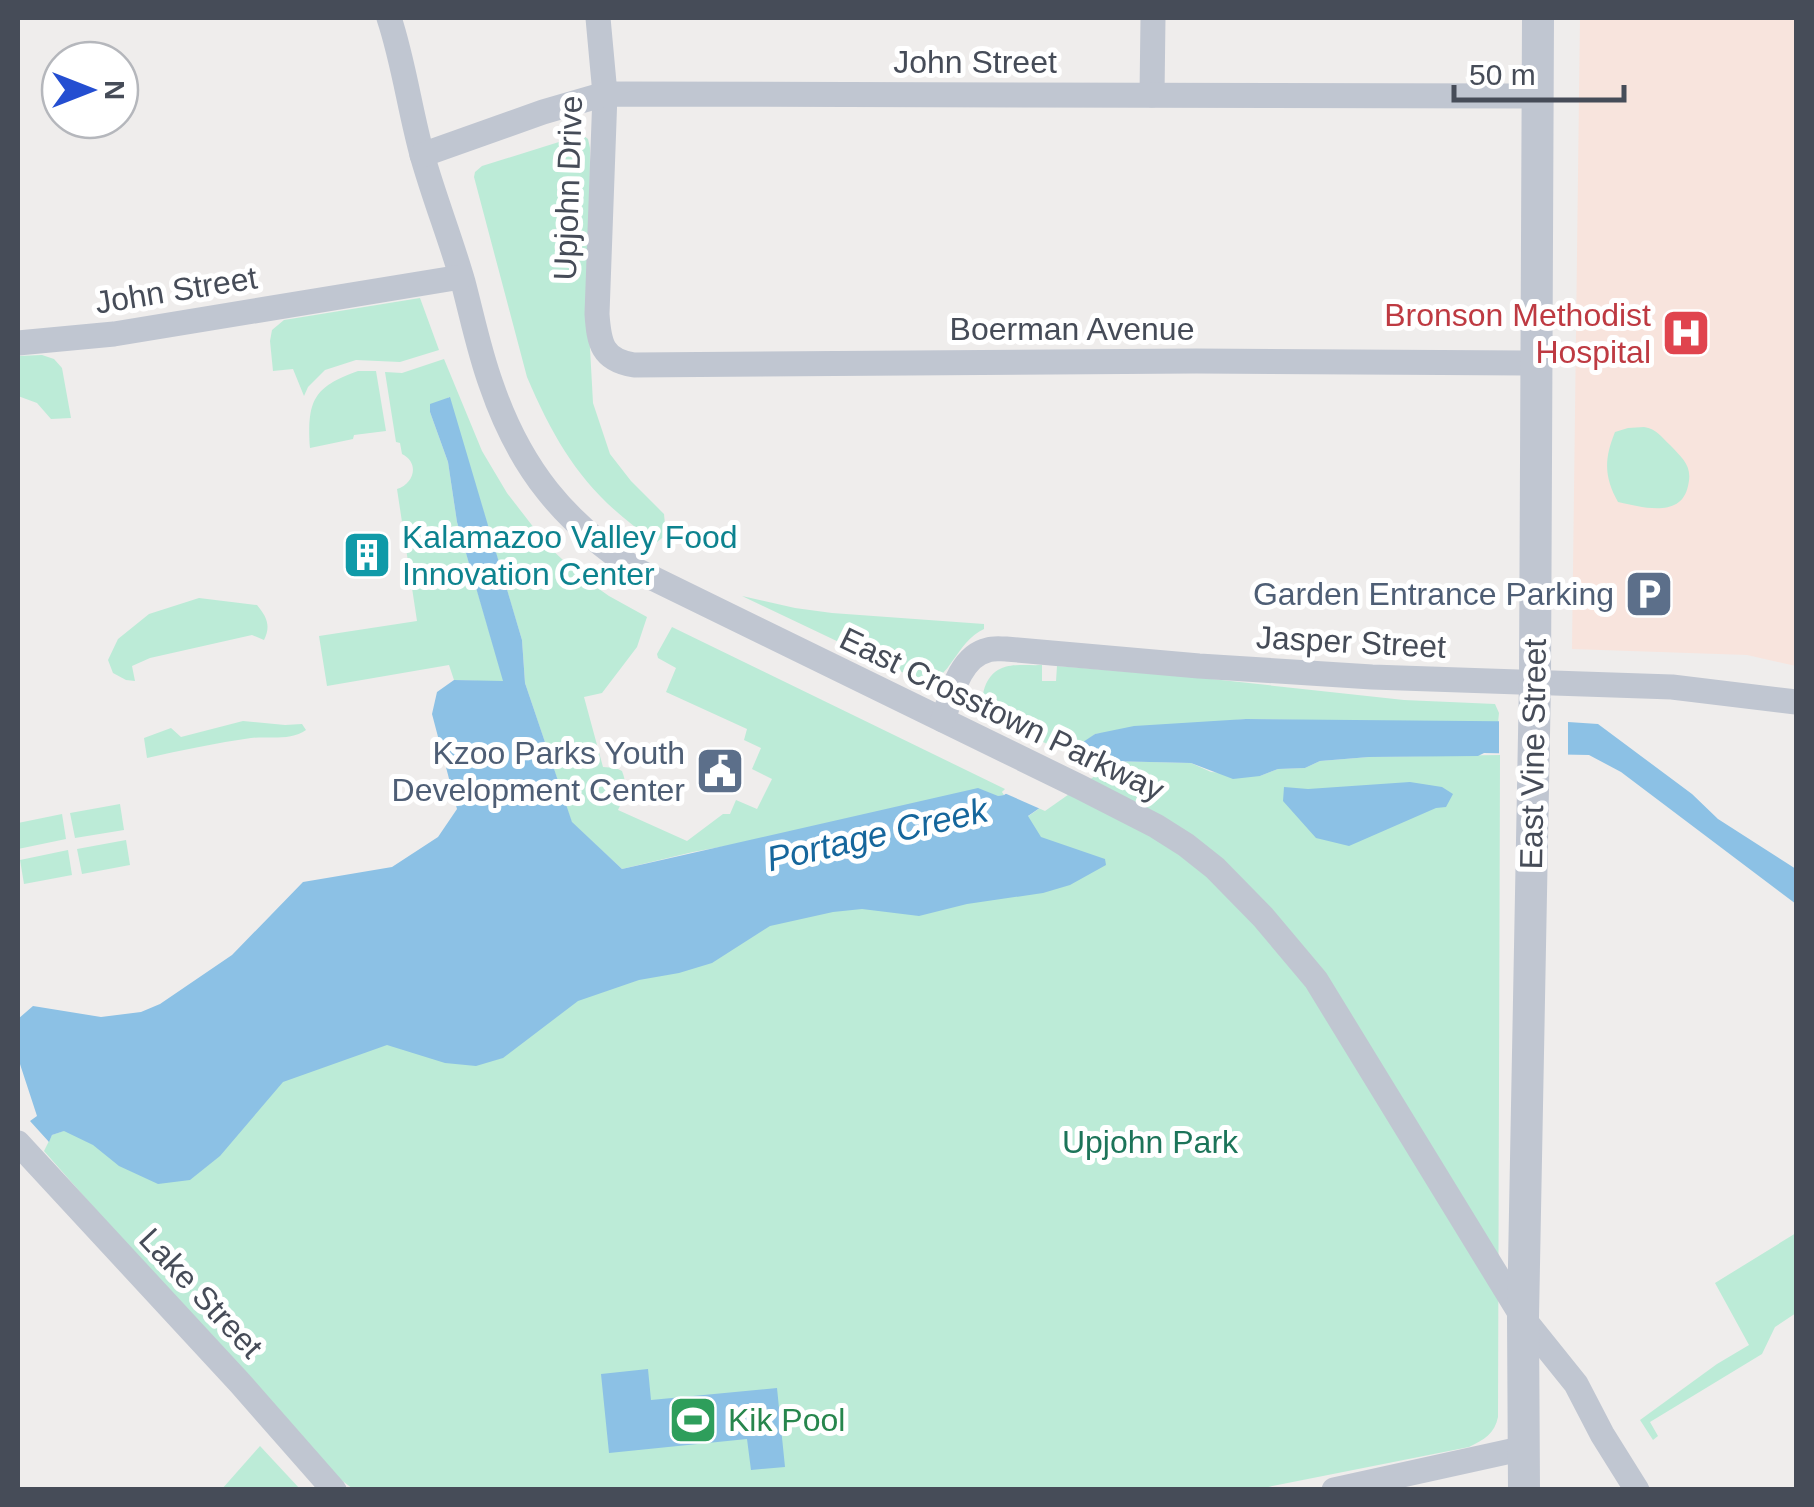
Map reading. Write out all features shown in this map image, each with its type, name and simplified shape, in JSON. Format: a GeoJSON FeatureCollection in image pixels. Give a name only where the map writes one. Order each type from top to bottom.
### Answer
{"type":"FeatureCollection","features":[{"type":"Feature","properties":{"kind":"street","name":"East Crosstown Parkway"},"geometry":{"type":"LineString","coordinates":[[389,18],[422,155],[462,276],[490,384],[513,440],[540,485],[603,548],[638,572],[1080,786],[1156,826],[1214,868],[1293,950],[1316,980],[1523,1318],[1576,1384],[1637,1490]]}},
{"type":"Feature","properties":{"kind":"street","name":"Upjohn Drive"},"geometry":{"type":"LineString","coordinates":[[598,18],[605,94],[597,314],[598,331],[610,358]]}},
{"type":"Feature","properties":{"kind":"street"},"geometry":{"type":"LineString","coordinates":[[1152,95],[1153,18]]}},
{"type":"Feature","properties":{"kind":"street","name":"East Vine Street"},"geometry":{"type":"LineString","coordinates":[[1524,1490],[1523,1318],[1534,755],[1538,18]]}},
{"type":"Feature","properties":{"kind":"street","name":"John Street"},"geometry":{"type":"LineString","coordinates":[[422,155],[605,94],[1538,96]]}},
{"type":"Feature","properties":{"kind":"street","name":"John Street"},"geometry":{"type":"LineString","coordinates":[[18,344],[114,334],[462,276]]}},
{"type":"Feature","properties":{"kind":"street","name":"Boerman Avenue"},"geometry":{"type":"LineString","coordinates":[[610,358],[634,365],[1536,363]]}},
{"type":"Feature","properties":{"kind":"street","name":"Jasper Street"},"geometry":{"type":"LineString","coordinates":[[943,720],[955,685],[974,656],[1006,649],[1372,678],[1672,687],[1796,702]]}},
{"type":"Feature","properties":{"kind":"street","name":"Lake Street"},"geometry":{"type":"LineString","coordinates":[[25,1151],[334,1490]]}},
{"type":"Feature","properties":{"kind":"street"},"geometry":{"type":"LineString","coordinates":[[1334,1490],[1525,1448]]}},
{"type":"Feature","properties":{"kind":"shaded area","name":"Bronson Methodist Hospital"},"geometry":{"type":"Polygon","coordinates":[[[1580,18],[1796,18],[1796,666],[1747,655],[1572,649],[1580,18]]]}},
{"type":"Feature","properties":{"kind":"green space"},"geometry":{"type":"Polygon","coordinates":[[[578,136],[588,139],[590,148],[589,330],[593,403],[610,454],[664,514],[666,535],[657,542],[633,526],[595,490],[551,428],[527,377],[474,177],[482,166],[578,136]]]}},
{"type":"Feature","properties":{"kind":"green space"},"geometry":{"type":"Polygon","coordinates":[[[420,298],[439,350],[400,362],[356,360],[325,370],[304,396],[293,369],[273,371],[272,330],[284,320],[420,298]]]}},
{"type":"Feature","properties":{"kind":"green space"},"geometry":{"type":"Polygon","coordinates":[[[18,356],[54,359],[62,368],[71,418],[51,419],[37,403],[18,396],[18,356]]]}},
{"type":"Feature","properties":{"kind":"green space"},"geometry":{"type":"Polygon","coordinates":[[[444,359],[482,451],[507,493],[548,546],[579,575],[647,617],[637,647],[602,693],[584,697],[603,767],[616,768],[624,777],[625,791],[618,810],[687,841],[723,814],[730,814],[736,800],[757,809],[772,779],[752,769],[761,748],[744,740],[747,729],[666,692],[676,668],[657,654],[672,627],[1005,789],[1004,795],[693,852],[622,869],[572,823],[525,683],[522,640],[449,397],[430,412],[448,462],[457,522],[504,682],[454,680],[449,665],[327,686],[319,636],[417,621],[397,489],[411,478],[413,468],[396,442],[385,372],[402,373],[444,359]]]}},
{"type":"Feature","properties":{"kind":"green space"},"geometry":{"type":"Polygon","coordinates":[[[358,371],[376,371],[386,431],[354,435],[353,439],[310,448],[310,418],[316,398],[331,383],[358,371]]]}},
{"type":"Feature","properties":{"kind":"green space"},"geometry":{"type":"Polygon","coordinates":[[[1644,427],[1658,434],[1688,468],[1684,496],[1669,507],[1618,502],[1610,484],[1607,459],[1615,432],[1644,427]]]}},
{"type":"Feature","properties":{"kind":"green space"},"geometry":{"type":"Polygon","coordinates":[[[742,596],[832,613],[984,624],[984,629],[966,643],[940,676],[923,682],[742,596]]]}},
{"type":"Feature","properties":{"kind":"green space"},"geometry":{"type":"Polygon","coordinates":[[[199,598],[257,605],[267,622],[264,640],[252,635],[150,658],[132,666],[135,681],[113,673],[108,660],[118,639],[149,614],[199,598]]]}},
{"type":"Feature","properties":{"kind":"green space"},"geometry":{"type":"Polygon","coordinates":[[[1042,665],[1042,681],[1056,681],[1057,666],[1404,700],[1495,704],[1498,723],[1246,719],[1095,734],[1077,748],[1070,745],[1062,751],[998,719],[983,701],[986,684],[997,671],[1010,666],[1042,665]]]}},
{"type":"Feature","properties":{"kind":"green space"},"geometry":{"type":"Polygon","coordinates":[[[243,721],[302,724],[306,730],[287,737],[251,738],[147,758],[144,738],[171,728],[181,737],[243,721]]]}},
{"type":"Feature","properties":{"kind":"green space","name":"Upjohn Park"},"geometry":{"type":"Polygon","coordinates":[[[1500,755],[1498,1417],[1488,1435],[1469,1447],[1253,1490],[353,1489],[319,1463],[44,1151],[52,1135],[213,1078],[1027,817],[1108,761],[1191,763],[1211,772],[1260,776],[1278,769],[1305,768],[1320,761],[1500,755]]]}},
{"type":"Feature","properties":{"kind":"green space"},"geometry":{"type":"Polygon","coordinates":[[[120,804],[124,830],[75,838],[70,813],[120,804]]]}},
{"type":"Feature","properties":{"kind":"green space"},"geometry":{"type":"Polygon","coordinates":[[[62,814],[66,839],[18,849],[18,823],[62,814]]]}},
{"type":"Feature","properties":{"kind":"green space"},"geometry":{"type":"Polygon","coordinates":[[[126,840],[130,865],[82,874],[77,849],[126,840]]]}},
{"type":"Feature","properties":{"kind":"green space"},"geometry":{"type":"Polygon","coordinates":[[[68,850],[72,875],[24,884],[20,860],[68,850]]]}},
{"type":"Feature","properties":{"kind":"green space"},"geometry":{"type":"Polygon","coordinates":[[[1796,1233],[1796,1313],[1775,1327],[1762,1354],[1650,1422],[1658,1436],[1653,1440],[1640,1420],[1749,1345],[1715,1283],[1796,1233]]]}},
{"type":"Feature","properties":{"kind":"green space"},"geometry":{"type":"Polygon","coordinates":[[[260,1446],[300,1489],[222,1489],[260,1446]]]}},
{"type":"Feature","properties":{"kind":"water","name":"Portage Creek"},"geometry":{"type":"Polygon","coordinates":[[[450,397],[522,640],[525,683],[572,822],[622,869],[978,788],[1004,795],[1095,734],[1134,726],[1246,719],[1568,722],[1598,724],[1692,794],[1718,819],[1796,869],[1796,904],[1621,772],[1589,755],[1369,757],[1320,761],[1305,768],[1278,769],[1233,779],[1191,763],[1108,761],[1028,816],[1041,837],[1105,859],[1106,865],[1070,885],[919,916],[862,909],[770,926],[712,963],[639,980],[578,1001],[503,1058],[476,1066],[445,1063],[387,1045],[283,1082],[220,1156],[190,1180],[158,1184],[119,1166],[93,1145],[64,1131],[52,1135],[49,1142],[30,1121],[37,1116],[18,1058],[18,1019],[33,1006],[101,1017],[141,1012],[160,1004],[232,955],[303,882],[392,867],[438,837],[457,809],[432,714],[437,692],[454,680],[503,681],[457,522],[448,462],[430,412],[430,404],[450,397]]]}},
{"type":"Feature","properties":{"kind":"water"},"geometry":{"type":"Polygon","coordinates":[[[1410,782],[1442,787],[1453,794],[1446,807],[1349,846],[1316,838],[1283,801],[1284,787],[1410,782]]]}},
{"type":"Feature","properties":{"kind":"water","name":"Kik Pool"},"geometry":{"type":"Polygon","coordinates":[[[648,1369],[651,1400],[777,1388],[785,1467],[751,1470],[747,1439],[609,1453],[601,1374],[648,1369]]]}},
{"type":"Feature","properties":{"kind":"pier"},"geometry":{"type":"Polygon","coordinates":[[[1499,720],[1568,721],[1568,756],[1499,755],[1499,720]]]}},
{"type":"Feature","properties":{"kind":"pier"},"geometry":{"type":"Polygon","coordinates":[[[1072,746],[1112,764],[1045,811],[1002,792],[1072,746]]]}},
{"type":"Feature","properties":{"kind":"place","name":"Bronson Methodist Hospital"},"geometry":{"type":"Point","coordinates":[1686,333]}},
{"type":"Feature","properties":{"kind":"place","name":"Kalamazoo Valley Food Innovation Center"},"geometry":{"type":"Point","coordinates":[367,555]}},
{"type":"Feature","properties":{"kind":"place","name":"Garden Entrance Parking"},"geometry":{"type":"Point","coordinates":[1649,594]}},
{"type":"Feature","properties":{"kind":"place","name":"Kzoo Parks Youth Development Center"},"geometry":{"type":"Point","coordinates":[720,771]}},
{"type":"Feature","properties":{"kind":"place","name":"Kik Pool"},"geometry":{"type":"Point","coordinates":[693,1420]}}]}
